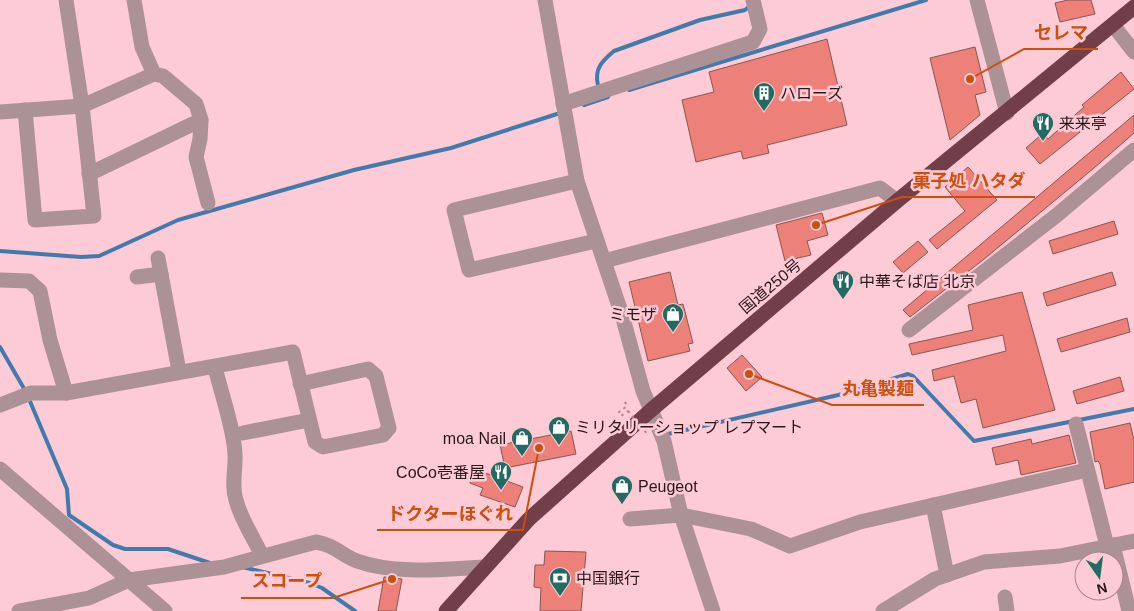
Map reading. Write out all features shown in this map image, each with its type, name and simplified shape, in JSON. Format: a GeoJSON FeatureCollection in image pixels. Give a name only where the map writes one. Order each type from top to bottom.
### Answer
{"type":"FeatureCollection","features":[{"type":"Feature","properties":{"kind":"highway","name":"国道250号"},"geometry":{"type":"LineString","coordinates":[[446,611],[472,568],[650,411],[897,201],[1134,8]]}},
{"type":"Feature","properties":{"kind":"street"},"geometry":{"type":"LineString","coordinates":[[25,110],[35,220],[94,216],[82,106],[66,0]]}},
{"type":"Feature","properties":{"kind":"street"},"geometry":{"type":"LineString","coordinates":[[134,0],[142,47],[154,74]]}},
{"type":"Feature","properties":{"kind":"street"},"geometry":{"type":"LineString","coordinates":[[545,0],[577,181],[604,261],[650,411],[664,441],[681,516],[713,611]]}},
{"type":"Feature","properties":{"kind":"street"},"geometry":{"type":"LineString","coordinates":[[977,0],[1007,113]]}},
{"type":"Feature","properties":{"kind":"street"},"geometry":{"type":"LineString","coordinates":[[563,104],[754,42],[760,28],[753,2]]}},
{"type":"Feature","properties":{"kind":"street"},"geometry":{"type":"LineString","coordinates":[[1113,24],[1134,52]]}},
{"type":"Feature","properties":{"kind":"street"},"geometry":{"type":"LineString","coordinates":[[0,112],[82,106],[154,74],[163,76],[196,104],[201,120],[200,140],[196,157],[208,203]]}},
{"type":"Feature","properties":{"kind":"street"},"geometry":{"type":"LineString","coordinates":[[89,174],[201,120]]}},
{"type":"Feature","properties":{"kind":"street"},"geometry":{"type":"LineString","coordinates":[[910,330],[1057,215],[1134,150]]}},
{"type":"Feature","properties":{"kind":"street"},"geometry":{"type":"LineString","coordinates":[[577,181],[454,210],[469,270],[596,240]]}},
{"type":"Feature","properties":{"kind":"street"},"geometry":{"type":"LineString","coordinates":[[604,261],[880,188],[897,201]]}},
{"type":"Feature","properties":{"kind":"street"},"geometry":{"type":"LineString","coordinates":[[158,258],[179,371]]}},
{"type":"Feature","properties":{"kind":"street"},"geometry":{"type":"LineString","coordinates":[[137,277],[161,274]]}},
{"type":"Feature","properties":{"kind":"street"},"geometry":{"type":"LineString","coordinates":[[0,280],[29,281],[40,292],[50,340],[66,393]]}},
{"type":"Feature","properties":{"kind":"street"},"geometry":{"type":"LineString","coordinates":[[0,405],[28,394],[66,393],[179,371],[215,367],[293,352],[300,384],[315,442],[323,447],[383,435],[389,428],[376,376],[368,368],[300,384]]}},
{"type":"Feature","properties":{"kind":"street"},"geometry":{"type":"LineString","coordinates":[[215,367],[235,454],[233,486],[235,499],[262,556]]}},
{"type":"Feature","properties":{"kind":"street"},"geometry":{"type":"LineString","coordinates":[[243,433],[309,420]]}},
{"type":"Feature","properties":{"kind":"street"},"geometry":{"type":"LineString","coordinates":[[1076,424],[1087,470],[1129,611]]}},
{"type":"Feature","properties":{"kind":"street"},"geometry":{"type":"LineString","coordinates":[[0,470],[164,611]]}},
{"type":"Feature","properties":{"kind":"street"},"geometry":{"type":"LineString","coordinates":[[630,519],[681,516],[751,529],[790,546],[860,522],[1087,470]]}},
{"type":"Feature","properties":{"kind":"street"},"geometry":{"type":"LineString","coordinates":[[932,505],[947,575]]}},
{"type":"Feature","properties":{"kind":"street"},"geometry":{"type":"LineString","coordinates":[[883,611],[935,580],[984,562],[1060,556],[1134,541]]}},
{"type":"Feature","properties":{"kind":"street"},"geometry":{"type":"LineString","coordinates":[[19,611],[88,598],[129,580],[224,567],[316,542],[330,544],[356,561],[392,568],[472,568]]}},
{"type":"Feature","properties":{"kind":"path"},"geometry":{"type":"LineString","coordinates":[[625,402],[627,406],[619,412],[621,416],[629,410],[648,435]]}},
{"type":"Feature","properties":{"kind":"building"},"geometry":{"type":"Polygon","coordinates":[[[1068,0],[1091,0],[1095,14],[1060,22],[1055,3],[1068,0]]]}},
{"type":"Feature","properties":{"kind":"building","name":"ハローズ"},"geometry":{"type":"Polygon","coordinates":[[[827,39],[847,125],[767,145],[769,153],[743,159],[741,151],[696,162],[682,100],[714,92],[709,72],[827,39]]]}},
{"type":"Feature","properties":{"kind":"building"},"geometry":{"type":"Polygon","coordinates":[[[975,47],[986,92],[975,95],[980,115],[950,140],[930,58],[975,47]]]}},
{"type":"Feature","properties":{"kind":"building"},"geometry":{"type":"Polygon","coordinates":[[[1121,72],[1134,89],[1040,164],[1026,148],[1043,133],[1048,139],[1084,107],[1082,105],[1121,72]]]}},
{"type":"Feature","properties":{"kind":"building"},"geometry":{"type":"Polygon","coordinates":[[[1134,115],[1134,133],[1094,168],[983,260],[910,317],[903,310],[1134,115]]]}},
{"type":"Feature","properties":{"kind":"building"},"geometry":{"type":"Polygon","coordinates":[[[968,167],[997,200],[937,249],[929,240],[965,211],[945,187],[968,167]]]}},
{"type":"Feature","properties":{"kind":"building"},"geometry":{"type":"Polygon","coordinates":[[[822,213],[828,235],[807,241],[811,255],[785,261],[776,225],[822,213]]]}},
{"type":"Feature","properties":{"kind":"building"},"geometry":{"type":"Polygon","coordinates":[[[1114,221],[1118,234],[1053,254],[1049,241],[1114,221]]]}},
{"type":"Feature","properties":{"kind":"building"},"geometry":{"type":"Polygon","coordinates":[[[918,241],[928,252],[903,273],[893,262],[918,241]]]}},
{"type":"Feature","properties":{"kind":"building"},"geometry":{"type":"Polygon","coordinates":[[[670,272],[678,305],[683,304],[693,343],[688,344],[690,351],[648,361],[629,282],[670,272]]]}},
{"type":"Feature","properties":{"kind":"building"},"geometry":{"type":"Polygon","coordinates":[[[1112,272],[1116,285],[1047,306],[1043,293],[1112,272]]]}},
{"type":"Feature","properties":{"kind":"building"},"geometry":{"type":"Polygon","coordinates":[[[1022,292],[1055,410],[983,428],[976,399],[961,403],[954,376],[934,381],[932,370],[1006,351],[1003,335],[912,355],[909,344],[973,330],[968,305],[1022,292]]]}},
{"type":"Feature","properties":{"kind":"building"},"geometry":{"type":"Polygon","coordinates":[[[1127,318],[1130,332],[1061,352],[1057,339],[1127,318]]]}},
{"type":"Feature","properties":{"kind":"building"},"geometry":{"type":"Polygon","coordinates":[[[742,355],[762,377],[746,391],[727,368],[742,355]]]}},
{"type":"Feature","properties":{"kind":"building"},"geometry":{"type":"Polygon","coordinates":[[[1120,377],[1124,391],[1077,404],[1073,391],[1120,377]]]}},
{"type":"Feature","properties":{"kind":"building"},"geometry":{"type":"Polygon","coordinates":[[[1130,423],[1134,440],[1134,482],[1105,489],[1100,464],[1098,461],[1095,462],[1090,432],[1130,423]]]}},
{"type":"Feature","properties":{"kind":"building"},"geometry":{"type":"Polygon","coordinates":[[[571,431],[576,454],[505,468],[500,445],[571,431]]]}},
{"type":"Feature","properties":{"kind":"building"},"geometry":{"type":"Polygon","coordinates":[[[1069,435],[1076,463],[1021,475],[1018,460],[996,465],[992,448],[1031,439],[1032,444],[1069,435]]]}},
{"type":"Feature","properties":{"kind":"building","name":"CoCo壱番屋"},"geometry":{"type":"Polygon","coordinates":[[[475,469],[523,487],[515,507],[480,495],[483,488],[470,483],[475,469]]]}},
{"type":"Feature","properties":{"kind":"building"},"geometry":{"type":"Polygon","coordinates":[[[545,551],[586,552],[581,611],[540,611],[541,588],[534,587],[535,565],[544,565],[545,551]]]}},
{"type":"Feature","properties":{"kind":"building"},"geometry":{"type":"Polygon","coordinates":[[[384,577],[402,579],[396,611],[378,611],[384,577]]]}},
{"type":"Feature","properties":{"kind":"waterway"},"geometry":{"type":"LineString","coordinates":[[629,90],[926,0]]}},
{"type":"Feature","properties":{"kind":"waterway"},"geometry":{"type":"LineString","coordinates":[[598,85],[598,70],[606,58],[614,51],[700,20],[745,10],[750,6]]}},
{"type":"Feature","properties":{"kind":"waterway"},"geometry":{"type":"LineString","coordinates":[[584,105],[608,97]]}},
{"type":"Feature","properties":{"kind":"waterway"},"geometry":{"type":"LineString","coordinates":[[0,251],[81,257],[99,256],[178,220],[354,170],[451,148],[557,114]]}},
{"type":"Feature","properties":{"kind":"waterway"},"geometry":{"type":"LineString","coordinates":[[0,347],[26,392]]}},
{"type":"Feature","properties":{"kind":"waterway"},"geometry":{"type":"LineString","coordinates":[[668,434],[847,393],[908,374],[913,376],[974,441],[1134,409]]}},
{"type":"Feature","properties":{"kind":"waterway"},"geometry":{"type":"LineString","coordinates":[[29,399],[67,489],[69,515],[113,545],[125,549],[168,549],[210,563]]}},
{"type":"Feature","properties":{"kind":"waterway"},"geometry":{"type":"LineString","coordinates":[[242,567],[310,583],[322,588],[355,611]]}},
{"type":"Feature","properties":{"kind":"place","name":"セレマ"},"geometry":{"type":"Point","coordinates":[970,79]}},
{"type":"Feature","properties":{"kind":"place","name":"ハローズ"},"geometry":{"type":"Point","coordinates":[764,112]}},
{"type":"Feature","properties":{"kind":"place","name":"来来亭"},"geometry":{"type":"Point","coordinates":[1043,142]}},
{"type":"Feature","properties":{"kind":"place","name":"菓子処 ハタダ"},"geometry":{"type":"Point","coordinates":[816,225]}},
{"type":"Feature","properties":{"kind":"place","name":"中華そば店 北京"},"geometry":{"type":"Point","coordinates":[843,300]}},
{"type":"Feature","properties":{"kind":"place","name":"ミモザ"},"geometry":{"type":"Point","coordinates":[673,333]}},
{"type":"Feature","properties":{"kind":"place","name":"丸亀製麺"},"geometry":{"type":"Point","coordinates":[749,374]}},
{"type":"Feature","properties":{"kind":"place","name":"ミリタリーショップ レプマート"},"geometry":{"type":"Point","coordinates":[559,446]}},
{"type":"Feature","properties":{"kind":"place","name":"ドクターほぐれ"},"geometry":{"type":"Point","coordinates":[539,448]}},
{"type":"Feature","properties":{"kind":"place","name":"moa Nail"},"geometry":{"type":"Point","coordinates":[522,457]}},
{"type":"Feature","properties":{"kind":"place","name":"CoCo壱番屋"},"geometry":{"type":"Point","coordinates":[501,491]}},
{"type":"Feature","properties":{"kind":"place","name":"Peugeot"},"geometry":{"type":"Point","coordinates":[622,505]}},
{"type":"Feature","properties":{"kind":"place","name":"スコープ"},"geometry":{"type":"Point","coordinates":[392,579]}},
{"type":"Feature","properties":{"kind":"place","name":"中国銀行"},"geometry":{"type":"Point","coordinates":[560,597]}}]}
